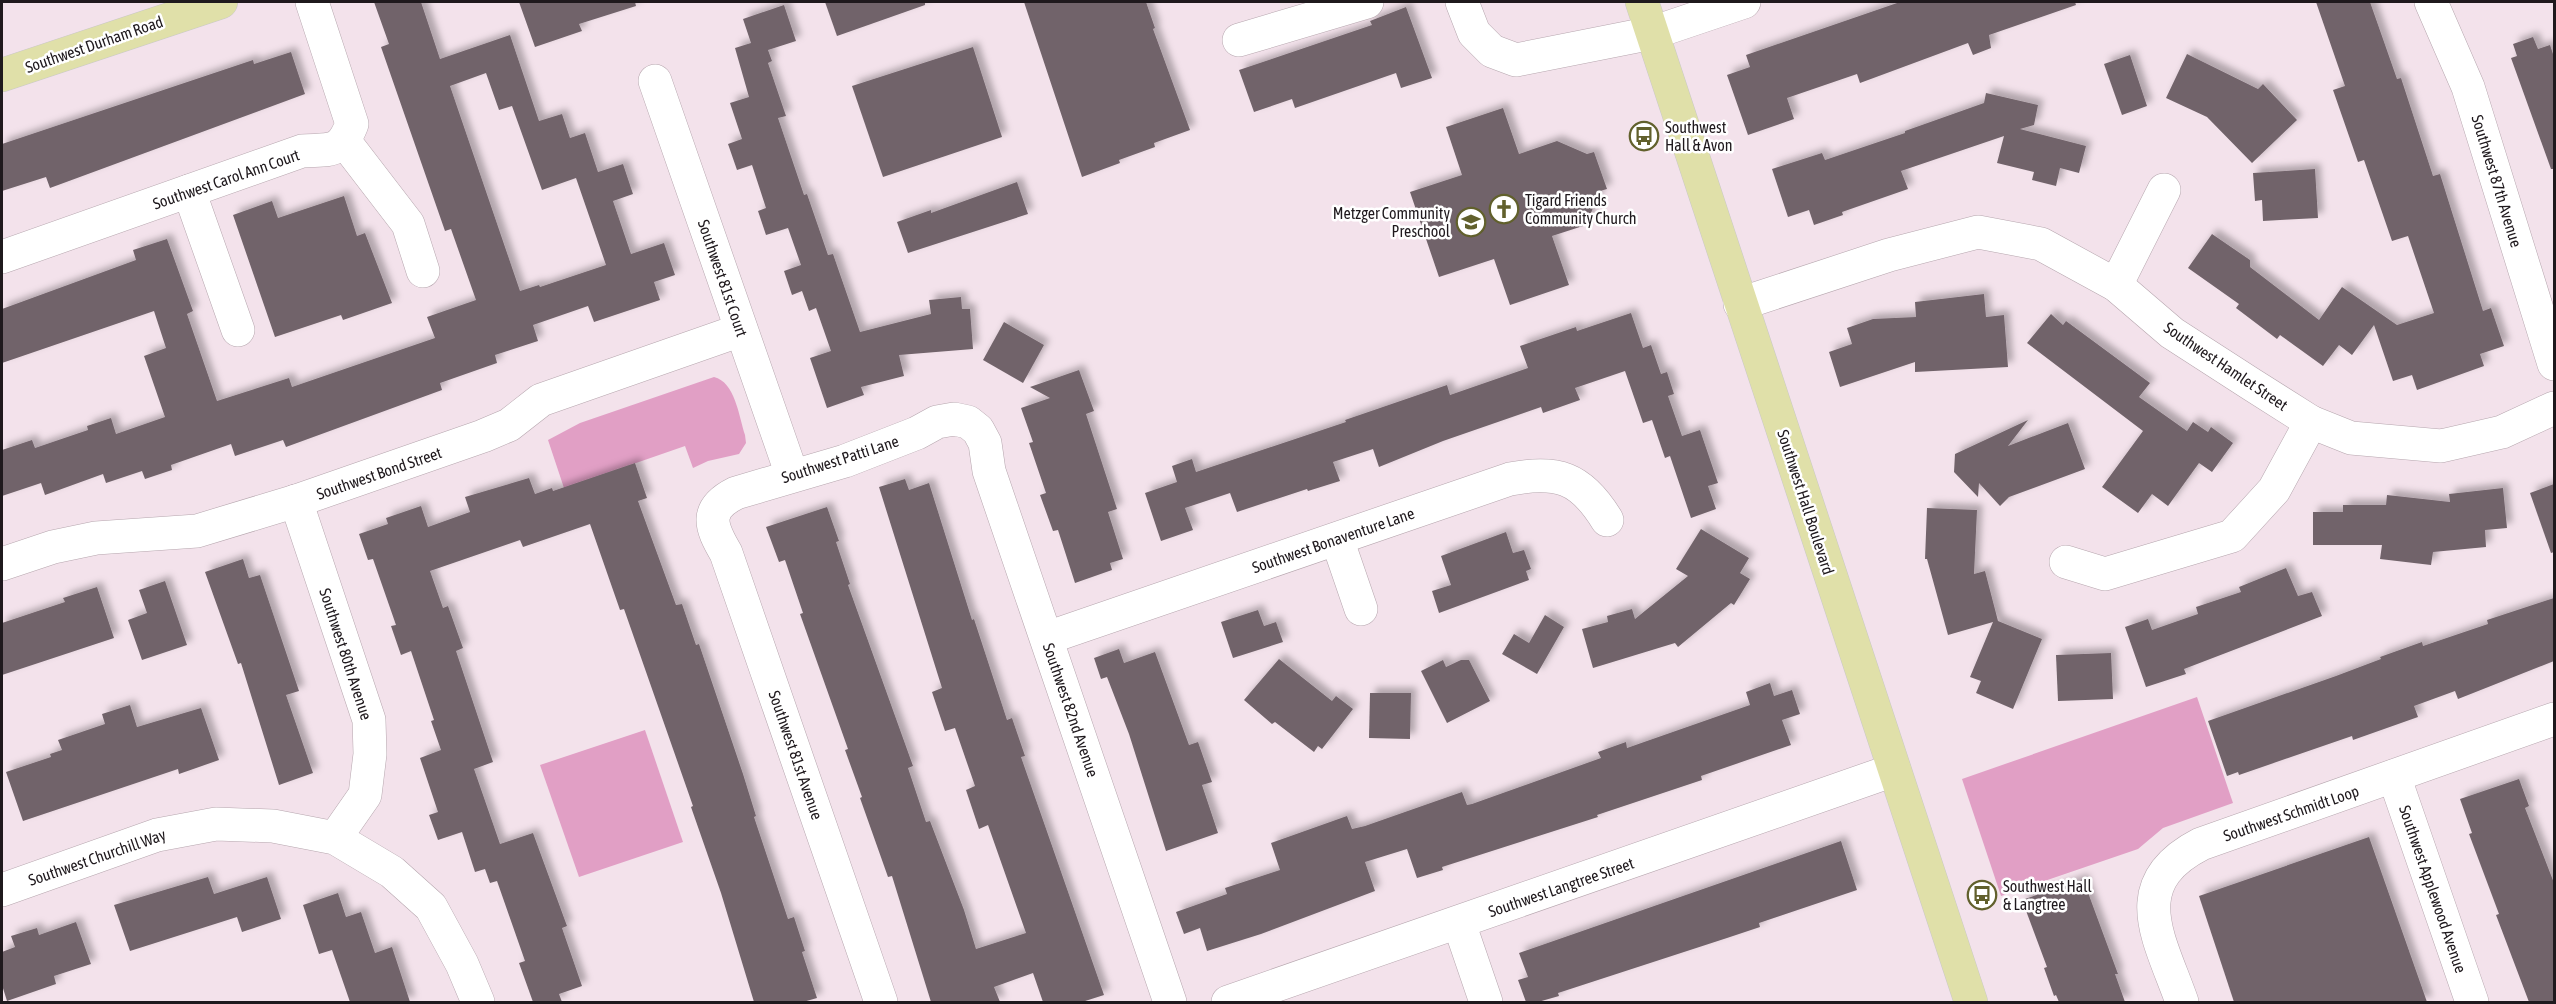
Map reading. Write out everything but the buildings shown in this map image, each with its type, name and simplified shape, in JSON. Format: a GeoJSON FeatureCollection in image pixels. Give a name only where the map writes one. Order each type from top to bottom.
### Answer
{"type":"FeatureCollection","features":[{"type":"Feature","properties":{"kind":"main road","name":"Southwest Durham Road"},"geometry":{"type":"LineString","coordinates":[[2,75],[222,2]]}},
{"type":"Feature","properties":{"kind":"main road","name":"Southwest Hall Boulevard"},"geometry":{"type":"LineString","coordinates":[[1642,2],[1971,1002]]}},
{"type":"Feature","properties":{"kind":"street"},"geometry":{"type":"LineString","coordinates":[[312,2],[352,124],[345,142],[408,224],[423,271]]}},
{"type":"Feature","properties":{"kind":"street"},"geometry":{"type":"LineString","coordinates":[[1239,40],[1367,2]]}},
{"type":"Feature","properties":{"kind":"street"},"geometry":{"type":"LineString","coordinates":[[1462,2],[1474,33],[1492,51],[1516,60],[1652,33],[1744,2]]}},
{"type":"Feature","properties":{"kind":"street","name":"Southwest 87th Avenue"},"geometry":{"type":"LineString","coordinates":[[2431,2],[2468,87],[2554,364]]}},
{"type":"Feature","properties":{"kind":"street","name":"Southwest 81st Court"},"geometry":{"type":"LineString","coordinates":[[655,81],[792,475]]}},
{"type":"Feature","properties":{"kind":"street","name":"Southwest Carol Ann Court"},"geometry":{"type":"LineString","coordinates":[[2,257],[302,151],[332,149],[345,142]]}},
{"type":"Feature","properties":{"kind":"street"},"geometry":{"type":"LineString","coordinates":[[2116,285],[2164,190]]}},
{"type":"Feature","properties":{"kind":"street"},"geometry":{"type":"LineString","coordinates":[[189,191],[238,330]]}},
{"type":"Feature","properties":{"kind":"street","name":"Southwest Hamlet Street"},"geometry":{"type":"LineString","coordinates":[[1740,304],[1889,255],[1978,232],[2040,244],[2116,285],[2172,333],[2311,422],[2351,438],[2441,446],[2502,432],[2554,408]]}},
{"type":"Feature","properties":{"kind":"street","name":"Southwest Bond Street"},"geometry":{"type":"LineString","coordinates":[[2,564],[53,547],[96,538],[197,531],[296,501],[483,436],[509,425],[541,400],[561,392],[741,330]]}},
{"type":"Feature","properties":{"kind":"street","name":"Southwest Patti Lane"},"geometry":{"type":"LineString","coordinates":[[716,508],[723,500],[736,493],[845,461],[917,433],[937,422],[954,419],[968,422]]}},
{"type":"Feature","properties":{"kind":"street","name":"Southwest 82nd Avenue"},"geometry":{"type":"LineString","coordinates":[[968,422],[978,430],[985,443],[989,471],[1170,1002]]}},
{"type":"Feature","properties":{"kind":"street"},"geometry":{"type":"LineString","coordinates":[[2067,562],[2105,574],[2232,536],[2274,490],[2311,422]]}},
{"type":"Feature","properties":{"kind":"street","name":"Southwest Bonaventure Lane"},"geometry":{"type":"LineString","coordinates":[[1047,638],[1510,479],[1532,475],[1551,475],[1569,480],[1596,502],[1607,520]]}},
{"type":"Feature","properties":{"kind":"street","name":"Southwest 80th Avenue"},"geometry":{"type":"LineString","coordinates":[[296,501],[369,720],[370,754],[365,795],[336,838]]}},
{"type":"Feature","properties":{"kind":"street","name":"Southwest 81st Avenue"},"geometry":{"type":"LineString","coordinates":[[716,508],[712,521],[715,535],[726,553],[881,1002]]}},
{"type":"Feature","properties":{"kind":"street"},"geometry":{"type":"LineString","coordinates":[[1337,538],[1361,609]]}},
{"type":"Feature","properties":{"kind":"street","name":"Southwest Schmidt Loop"},"geometry":{"type":"LineString","coordinates":[[2182,1002],[2153,917],[2155,889],[2163,873],[2179,856],[2200,844],[2554,719]]}},
{"type":"Feature","properties":{"kind":"street","name":"Southwest Langtree Street"},"geometry":{"type":"LineString","coordinates":[[1228,1002],[1894,770]]}},
{"type":"Feature","properties":{"kind":"street","name":"Southwest Applewood Avenue"},"geometry":{"type":"LineString","coordinates":[[2394,776],[2472,1002]]}},
{"type":"Feature","properties":{"kind":"street","name":"Southwest Churchill Way"},"geometry":{"type":"LineString","coordinates":[[2,890],[157,835],[216,824],[273,826],[336,838]]}},
{"type":"Feature","properties":{"kind":"street"},"geometry":{"type":"LineString","coordinates":[[336,838],[392,872],[431,907],[462,964],[478,1002]]}},
{"type":"Feature","properties":{"kind":"street"},"geometry":{"type":"LineString","coordinates":[[1459,923],[1486,1002]]}},
{"type":"Feature","properties":{"kind":"shaded area"},"geometry":{"type":"Polygon","coordinates":[[[714,377],[727,386],[738,410],[746,443],[739,454],[708,461],[693,468],[685,446],[564,488],[548,440],[580,423],[714,377]]]}},
{"type":"Feature","properties":{"kind":"shaded area"},"geometry":{"type":"Polygon","coordinates":[[[2197,697],[2233,803],[2163,828],[2138,849],[2001,896],[1962,779],[2197,697]]]}},
{"type":"Feature","properties":{"kind":"shaded area"},"geometry":{"type":"Polygon","coordinates":[[[645,730],[683,842],[579,877],[540,765],[645,730]]]}},
{"type":"Feature","properties":{"kind":"place","name":"Southwest Hall & Avon"},"geometry":{"type":"Point","coordinates":[1644,136]}},
{"type":"Feature","properties":{"kind":"place","name":"Tigard Friends Community Church"},"geometry":{"type":"Point","coordinates":[1504,209]}},
{"type":"Feature","properties":{"kind":"place","name":"Metzger Community Preschool"},"geometry":{"type":"Point","coordinates":[1471,222]}},
{"type":"Feature","properties":{"kind":"place","name":"Southwest Hall & Langtree"},"geometry":{"type":"Point","coordinates":[1982,895]}}]}
